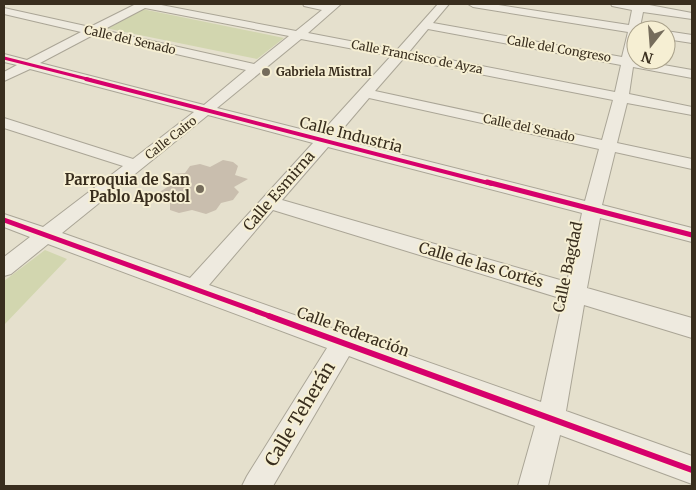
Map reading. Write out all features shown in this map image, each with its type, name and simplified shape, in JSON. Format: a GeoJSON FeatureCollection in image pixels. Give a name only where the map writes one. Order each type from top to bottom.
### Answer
{"type":"FeatureCollection","features":[{"type":"Feature","properties":{"kind":"street"},"geometry":{"type":"LineString","coordinates":[[4,77],[143,4]]}},
{"type":"Feature","properties":{"kind":"street","name":"Calle Francisco de Ayza"},"geometry":{"type":"LineString","coordinates":[[143,4],[692,111]]}},
{"type":"Feature","properties":{"kind":"street"},"geometry":{"type":"LineString","coordinates":[[308,4],[333,6]]}},
{"type":"Feature","properties":{"kind":"street","name":"Calle Esmirna"},"geometry":{"type":"LineString","coordinates":[[194,288],[444,4]]}},
{"type":"Feature","properties":{"kind":"street"},"geometry":{"type":"LineString","coordinates":[[474,4],[626,28]]}},
{"type":"Feature","properties":{"kind":"street"},"geometry":{"type":"LineString","coordinates":[[616,4],[639,6],[692,16]]}},
{"type":"Feature","properties":{"kind":"street","name":"Calle Cairo"},"geometry":{"type":"LineString","coordinates":[[4,268],[206,110],[333,6]]}},
{"type":"Feature","properties":{"kind":"street","name":"Calle Bagdad"},"geometry":{"type":"LineString","coordinates":[[637,20],[639,6]]}},
{"type":"Feature","properties":{"kind":"street","name":"Calle del Senado"},"geometry":{"type":"LineString","coordinates":[[4,11],[257,69]]}},
{"type":"Feature","properties":{"kind":"street","name":"Calle del Congreso"},"geometry":{"type":"LineString","coordinates":[[425,25],[626,62]]}},
{"type":"Feature","properties":{"kind":"street"},"geometry":{"type":"LineString","coordinates":[[676,37],[692,39]]}},
{"type":"Feature","properties":{"kind":"street","name":"Calle Industria"},"geometry":{"type":"LineString","coordinates":[[4,58],[692,235]]}},
{"type":"Feature","properties":{"kind":"street","name":"Calle Bagdad"},"geometry":{"type":"LineString","coordinates":[[533,486],[550,418],[592,210],[626,70]]}},
{"type":"Feature","properties":{"kind":"street","name":"Calle del Congreso"},"geometry":{"type":"LineString","coordinates":[[671,70],[692,74]]}},
{"type":"Feature","properties":{"kind":"street","name":"Calle del Senado"},"geometry":{"type":"LineString","coordinates":[[365,93],[608,144],[692,164]]}},
{"type":"Feature","properties":{"kind":"street"},"geometry":{"type":"LineString","coordinates":[[4,123],[136,165]]}},
{"type":"Feature","properties":{"kind":"street","name":"Calle de las Cortés"},"geometry":{"type":"LineString","coordinates":[[269,203],[692,328]]}},
{"type":"Feature","properties":{"kind":"street","name":"Calle Federación"},"geometry":{"type":"LineString","coordinates":[[4,220],[692,470]]}},
{"type":"Feature","properties":{"kind":"street","name":"Calle Teherán"},"geometry":{"type":"LineString","coordinates":[[257,486],[344,342]]}},
{"type":"Feature","properties":{"kind":"green space"},"geometry":{"type":"Polygon","coordinates":[[[142,9],[284,38],[257,59],[105,28],[142,9]]]}},
{"type":"Feature","properties":{"kind":"green space"},"geometry":{"type":"Polygon","coordinates":[[[45,250],[67,259],[4,325],[4,281],[45,250]]]}},
{"type":"Feature","properties":{"kind":"building","name":"Parroquia de San Pablo Apostol"},"geometry":{"type":"Polygon","coordinates":[[[223,160],[233,162],[238,166],[235,175],[248,179],[234,187],[239,192],[233,200],[221,203],[216,210],[206,214],[192,210],[179,213],[170,210],[170,202],[155,195],[169,186],[167,178],[173,174],[185,173],[190,166],[200,164],[210,167],[223,160]]]}},
{"type":"Feature","properties":{"kind":"cycle path"},"geometry":{"type":"LineString","coordinates":[[4,58],[692,235]]}},
{"type":"Feature","properties":{"kind":"cycle path"},"geometry":{"type":"LineString","coordinates":[[4,220],[692,470]]}},
{"type":"Feature","properties":{"kind":"place","name":"Gabriela Mistral"},"geometry":{"type":"Point","coordinates":[266,72]}},
{"type":"Feature","properties":{"kind":"place","name":"Parroquia de San Pablo Apostol"},"geometry":{"type":"Point","coordinates":[200,189]}}]}
